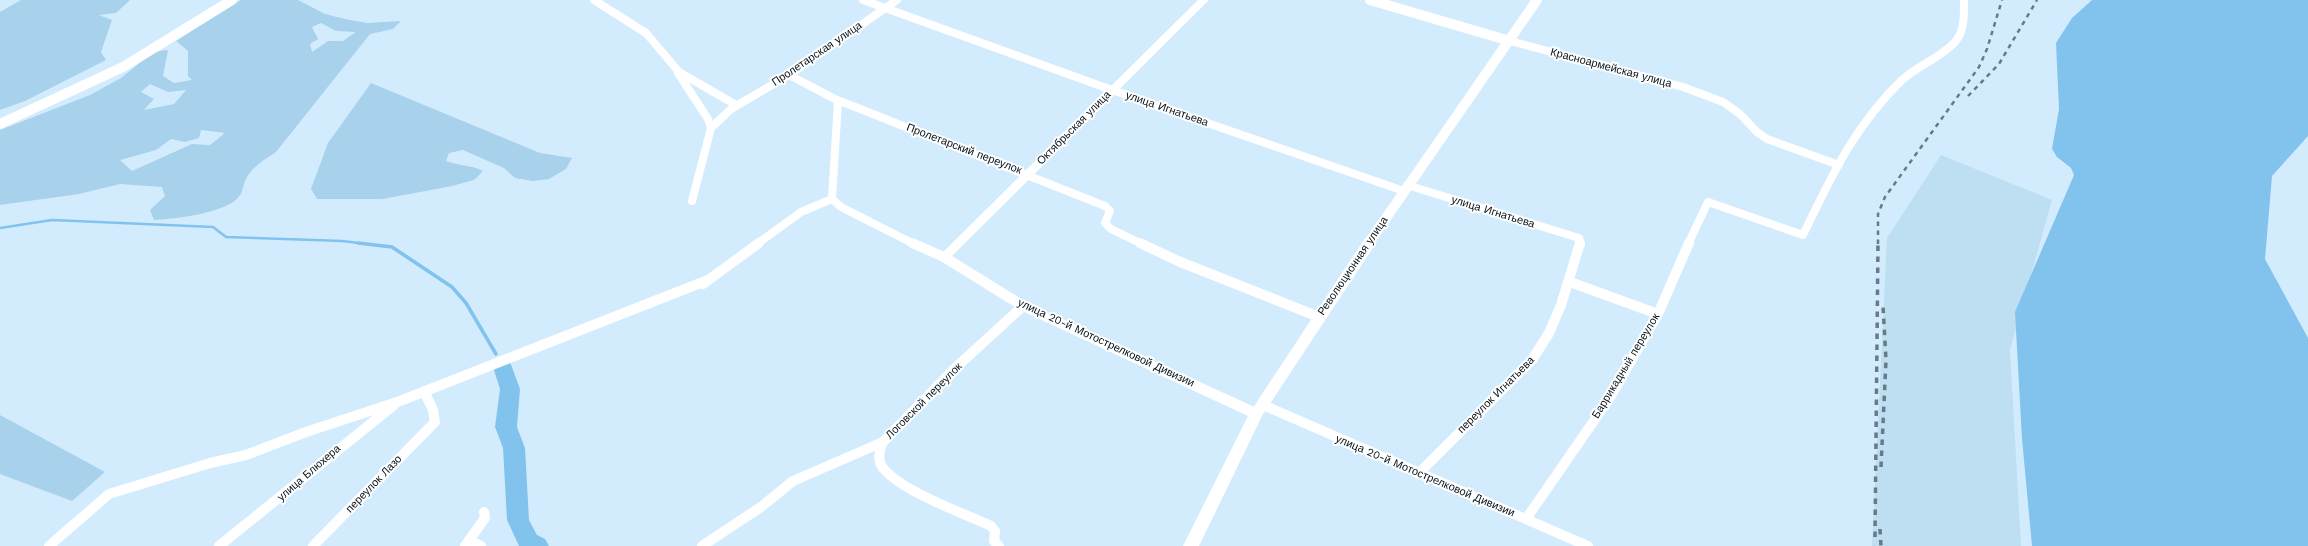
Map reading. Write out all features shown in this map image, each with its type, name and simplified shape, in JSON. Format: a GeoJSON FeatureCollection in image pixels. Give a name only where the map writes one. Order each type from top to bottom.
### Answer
{"type":"FeatureCollection","features":[{"type":"Feature","properties":{"kind":"main road","name":"Октябрьская улица"},"geometry":{"type":"LineString","coordinates":[[944,257],[1204,0]]}},
{"type":"Feature","properties":{"kind":"main road","name":"улица 20-й Мотострелковой Дивизии"},"geometry":{"type":"LineString","coordinates":[[944,257],[1023,306],[1260,409]]}},
{"type":"Feature","properties":{"kind":"main road","name":"Революционная улица"},"geometry":{"type":"LineString","coordinates":[[1190,546],[1260,409]]}},
{"type":"Feature","properties":{"kind":"street"},"geometry":{"type":"LineString","coordinates":[[0,124],[77,90],[123,67],[232,0]]}},
{"type":"Feature","properties":{"kind":"street"},"geometry":{"type":"LineString","coordinates":[[594,0],[646,33],[675,68],[708,120],[711,128],[692,201]]}},
{"type":"Feature","properties":{"kind":"street","name":"улица Игнатьева"},"geometry":{"type":"LineString","coordinates":[[863,0],[1112,90],[1406,188],[1579,238]]}},
{"type":"Feature","properties":{"kind":"street","name":"Пролетарская улица"},"geometry":{"type":"LineString","coordinates":[[711,128],[721,116],[736,105],[789,75],[897,0]]}},
{"type":"Feature","properties":{"kind":"street","name":"Красноармейская улица"},"geometry":{"type":"LineString","coordinates":[[1370,0],[1384,2],[1510,41],[1683,87],[1723,102],[1740,114],[1757,132],[1767,139],[1839,165]]}},
{"type":"Feature","properties":{"kind":"street","name":"Революционная улица"},"geometry":{"type":"LineString","coordinates":[[1260,409],[1406,188],[1538,0]]}},
{"type":"Feature","properties":{"kind":"street"},"geometry":{"type":"LineString","coordinates":[[1839,165],[1850,144],[1877,104],[1890,89],[1955,42],[1964,24],[1964,0]]}},
{"type":"Feature","properties":{"kind":"street"},"geometry":{"type":"LineString","coordinates":[[675,68],[736,105]]}},
{"type":"Feature","properties":{"kind":"street","name":"Пролетарский переулок"},"geometry":{"type":"LineString","coordinates":[[789,75],[812,90],[838,102],[874,114],[1029,174],[1109,208],[1105,223],[1106,226],[1111,229],[1178,261],[1319,318]]}},
{"type":"Feature","properties":{"kind":"street"},"geometry":{"type":"LineString","coordinates":[[692,294],[708,280],[801,212],[832,199],[838,102]]}},
{"type":"Feature","properties":{"kind":"street","name":"Баррикадный переулок"},"geometry":{"type":"LineString","coordinates":[[1526,519],[1609,399],[1658,314],[1705,205],[1708,202],[1803,235],[1839,165]]}},
{"type":"Feature","properties":{"kind":"street","name":"улица 20-й Мотострелковой Дивизии"},"geometry":{"type":"LineString","coordinates":[[832,199],[841,207],[914,244],[944,257]]}},
{"type":"Feature","properties":{"kind":"street","name":"переулок Игнатьева"},"geometry":{"type":"LineString","coordinates":[[1418,474],[1532,360],[1547,340],[1570,282],[1581,245],[1579,238]]}},
{"type":"Feature","properties":{"kind":"street"},"geometry":{"type":"LineString","coordinates":[[49,546],[109,494],[210,463],[246,455],[306,432],[400,401],[708,280]]}},
{"type":"Feature","properties":{"kind":"street"},"geometry":{"type":"LineString","coordinates":[[1570,282],[1658,314]]}},
{"type":"Feature","properties":{"kind":"street","name":"Логовской переулок"},"geometry":{"type":"LineString","coordinates":[[999,546],[994,541],[995,531],[991,526],[925,495],[887,472],[879,458],[883,442],[952,371],[1023,306]]}},
{"type":"Feature","properties":{"kind":"street","name":"переулок Лазо"},"geometry":{"type":"LineString","coordinates":[[313,546],[434,422],[432,410],[424,391]]}},
{"type":"Feature","properties":{"kind":"street","name":"улица Блюхера"},"geometry":{"type":"LineString","coordinates":[[219,546],[293,488],[356,433],[400,401]]}},
{"type":"Feature","properties":{"kind":"street","name":"улица 20-й Мотострелковой Дивизии"},"geometry":{"type":"LineString","coordinates":[[1260,409],[1588,546]]}},
{"type":"Feature","properties":{"kind":"street"},"geometry":{"type":"LineString","coordinates":[[702,546],[761,507],[793,481],[883,442]]}},
{"type":"Feature","properties":{"kind":"street"},"geometry":{"type":"LineString","coordinates":[[481,546],[467,543],[485,518],[484,512]]}},
{"type":"Feature","properties":{"kind":"shaded area"},"geometry":{"type":"Polygon","coordinates":[[[21,0],[130,0],[116,13],[99,15],[112,20],[101,52],[106,60],[25,101],[0,110],[0,12],[21,0]]]}},
{"type":"Feature","properties":{"kind":"shaded area"},"geometry":{"type":"Polygon","coordinates":[[[241,0],[298,0],[325,14],[345,19],[367,23],[401,21],[393,29],[370,34],[276,152],[258,164],[251,172],[245,181],[240,195],[234,201],[225,206],[200,214],[154,220],[150,210],[165,196],[162,187],[120,184],[79,194],[0,205],[0,130],[90,95],[121,78],[153,52],[168,50],[163,76],[174,83],[192,80],[188,76],[188,51],[176,41],[241,0]],[[321,23],[312,27],[318,39],[310,44],[312,52],[328,41],[343,41],[356,32],[336,31],[321,23]],[[150,84],[141,92],[154,99],[144,110],[174,104],[186,90],[168,92],[150,84]],[[201,130],[199,138],[185,142],[171,139],[156,150],[120,160],[132,171],[192,144],[210,145],[225,133],[201,130]]]}},
{"type":"Feature","properties":{"kind":"shaded area"},"geometry":{"type":"Polygon","coordinates":[[[2092,0],[2308,0],[2308,136],[2272,176],[2265,259],[2308,338],[2308,546],[2032,546],[2022,439],[2015,312],[2074,175],[2071,168],[2057,157],[2052,149],[2059,109],[2056,43],[2072,18],[2092,0]]]}},
{"type":"Feature","properties":{"kind":"shaded area"},"geometry":{"type":"Polygon","coordinates":[[[371,83],[540,153],[572,158],[566,169],[549,179],[533,181],[515,178],[504,168],[463,150],[449,153],[446,161],[483,171],[474,180],[452,186],[383,199],[317,199],[311,189],[328,143],[371,83]]]}},
{"type":"Feature","properties":{"kind":"shaded area"},"geometry":{"type":"Polygon","coordinates":[[[1941,155],[2052,200],[2010,350],[2021,546],[1872,546],[1887,238],[1941,155]]]}},
{"type":"Feature","properties":{"kind":"shaded area"},"geometry":{"type":"Polygon","coordinates":[[[0,415],[105,472],[72,501],[0,474],[0,415]]]}},
{"type":"Feature","properties":{"kind":"waterway"},"geometry":{"type":"LineString","coordinates":[[0,228],[52,220],[213,227],[226,237],[342,241],[367,244]]}},
{"type":"Feature","properties":{"kind":"waterway"},"geometry":{"type":"LineString","coordinates":[[358,243],[392,247],[452,287],[466,303],[496,354]]}},
{"type":"Feature","properties":{"kind":"waterway"},"geometry":{"type":"LineString","coordinates":[[503,367],[510,389],[506,427],[514,448],[518,520],[529,542],[537,546]]}},
{"type":"Feature","properties":{"kind":"railway"},"geometry":{"type":"LineString","coordinates":[[1878,243],[1878,214],[1885,197],[1979,67],[1987,49],[2002,0]]}},
{"type":"Feature","properties":{"kind":"railway"},"geometry":{"type":"LineString","coordinates":[[1968,96],[1999,64],[2037,0]]}},
{"type":"Feature","properties":{"kind":"railway"},"geometry":{"type":"LineString","coordinates":[[1875,537],[1878,243]]}},
{"type":"Feature","properties":{"kind":"railway"},"geometry":{"type":"LineString","coordinates":[[1881,467],[1886,360],[1883,306]]}},
{"type":"Feature","properties":{"kind":"railway"},"geometry":{"type":"LineString","coordinates":[[1880,529],[1881,546]]}}]}
